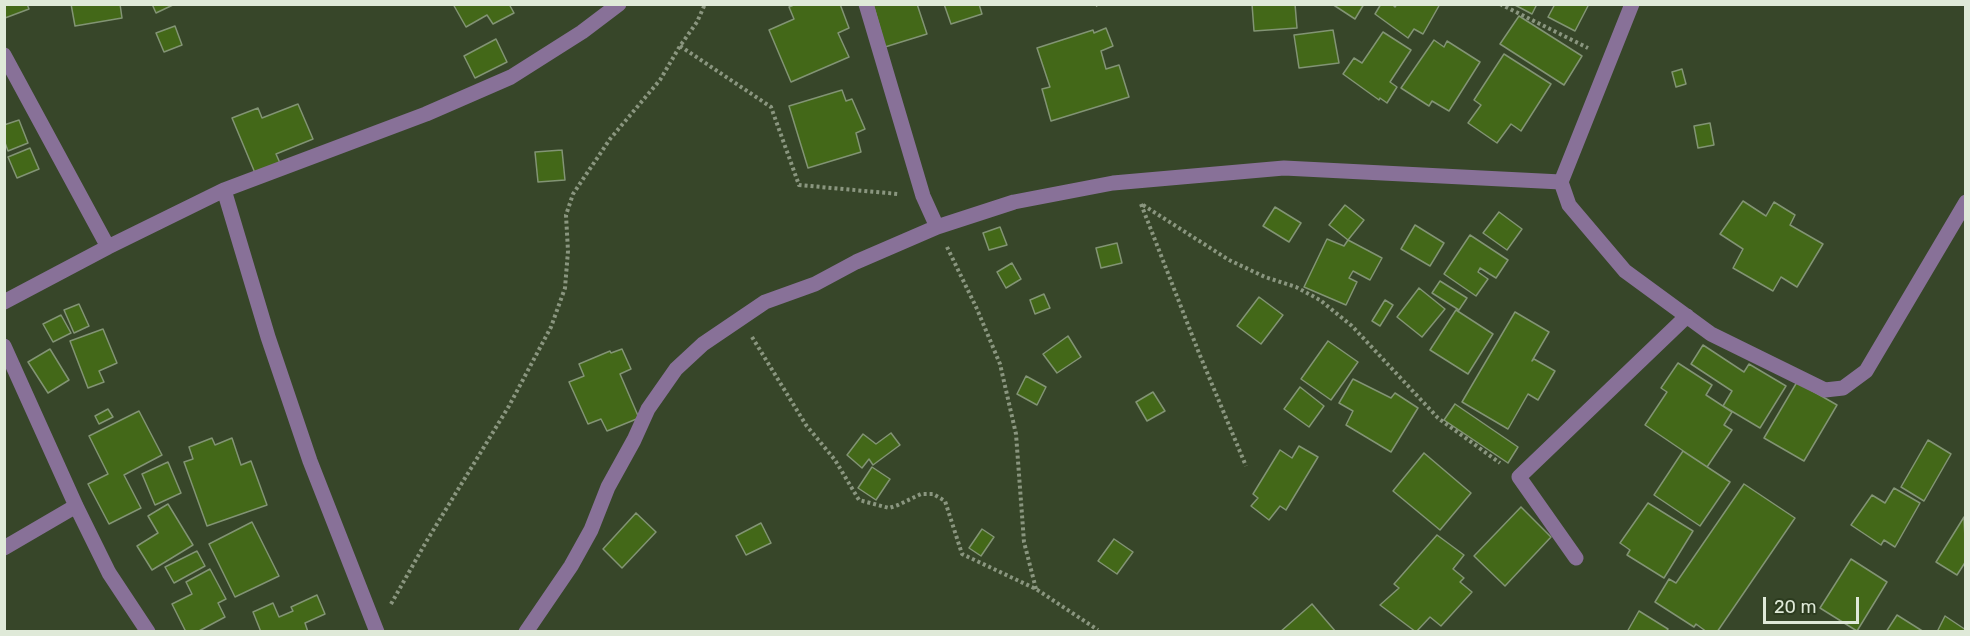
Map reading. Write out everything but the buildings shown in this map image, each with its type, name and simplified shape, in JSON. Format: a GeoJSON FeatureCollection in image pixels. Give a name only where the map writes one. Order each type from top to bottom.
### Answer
{"type":"FeatureCollection","features":[{"type":"Feature","properties":{"kind":"street"},"geometry":{"type":"LineString","coordinates":[[4,302],[108,247],[224,190],[426,114],[511,76],[582,32],[620,4]]}},
{"type":"Feature","properties":{"kind":"street"},"geometry":{"type":"LineString","coordinates":[[866,4],[923,196],[937,227]]}},
{"type":"Feature","properties":{"kind":"street"},"geometry":{"type":"LineString","coordinates":[[1632,4],[1561,182],[1569,205],[1625,271],[1711,334],[1825,390],[1843,388],[1866,371],[1965,202]]}},
{"type":"Feature","properties":{"kind":"street"},"geometry":{"type":"LineString","coordinates":[[4,55],[108,247]]}},
{"type":"Feature","properties":{"kind":"street"},"geometry":{"type":"LineString","coordinates":[[526,632],[571,566],[591,530],[608,487],[634,441],[648,409],[676,369],[703,344],[765,302],[815,284],[856,262],[937,227],[1014,202],[1113,183],[1284,168],[1561,182]]}},
{"type":"Feature","properties":{"kind":"street"},"geometry":{"type":"LineString","coordinates":[[224,190],[268,337],[310,461],[376,631]]}},
{"type":"Feature","properties":{"kind":"street"},"geometry":{"type":"LineString","coordinates":[[1576,558],[1520,477],[1687,316]]}},
{"type":"Feature","properties":{"kind":"street"},"geometry":{"type":"LineString","coordinates":[[4,346],[76,506],[109,573],[148,632]]}},
{"type":"Feature","properties":{"kind":"street"},"geometry":{"type":"LineString","coordinates":[[4,548],[76,506]]}},
{"type":"Feature","properties":{"kind":"path"},"geometry":{"type":"LineString","coordinates":[[376,631],[426,542],[509,406],[550,327],[565,288],[568,251],[566,214],[573,194],[610,139],[660,80],[697,22],[705,4]]}},
{"type":"Feature","properties":{"kind":"path"},"geometry":{"type":"LineString","coordinates":[[1500,4],[1610,59]]}},
{"type":"Feature","properties":{"kind":"path"},"geometry":{"type":"LineString","coordinates":[[680,46],[771,107],[799,184],[923,196]]}},
{"type":"Feature","properties":{"kind":"path"},"geometry":{"type":"LineString","coordinates":[[1246,466],[1199,354],[1141,204],[1229,260],[1265,277],[1296,287],[1320,300],[1352,326],[1438,418],[1520,477]]}},
{"type":"Feature","properties":{"kind":"path"},"geometry":{"type":"LineString","coordinates":[[937,227],[977,309],[1000,364],[1016,434],[1024,542],[1036,589]]}},
{"type":"Feature","properties":{"kind":"path"},"geometry":{"type":"LineString","coordinates":[[740,319],[806,425],[835,460],[859,500],[889,508],[921,494],[933,495],[945,501],[962,554],[1036,589],[1098,630]]}}]}
